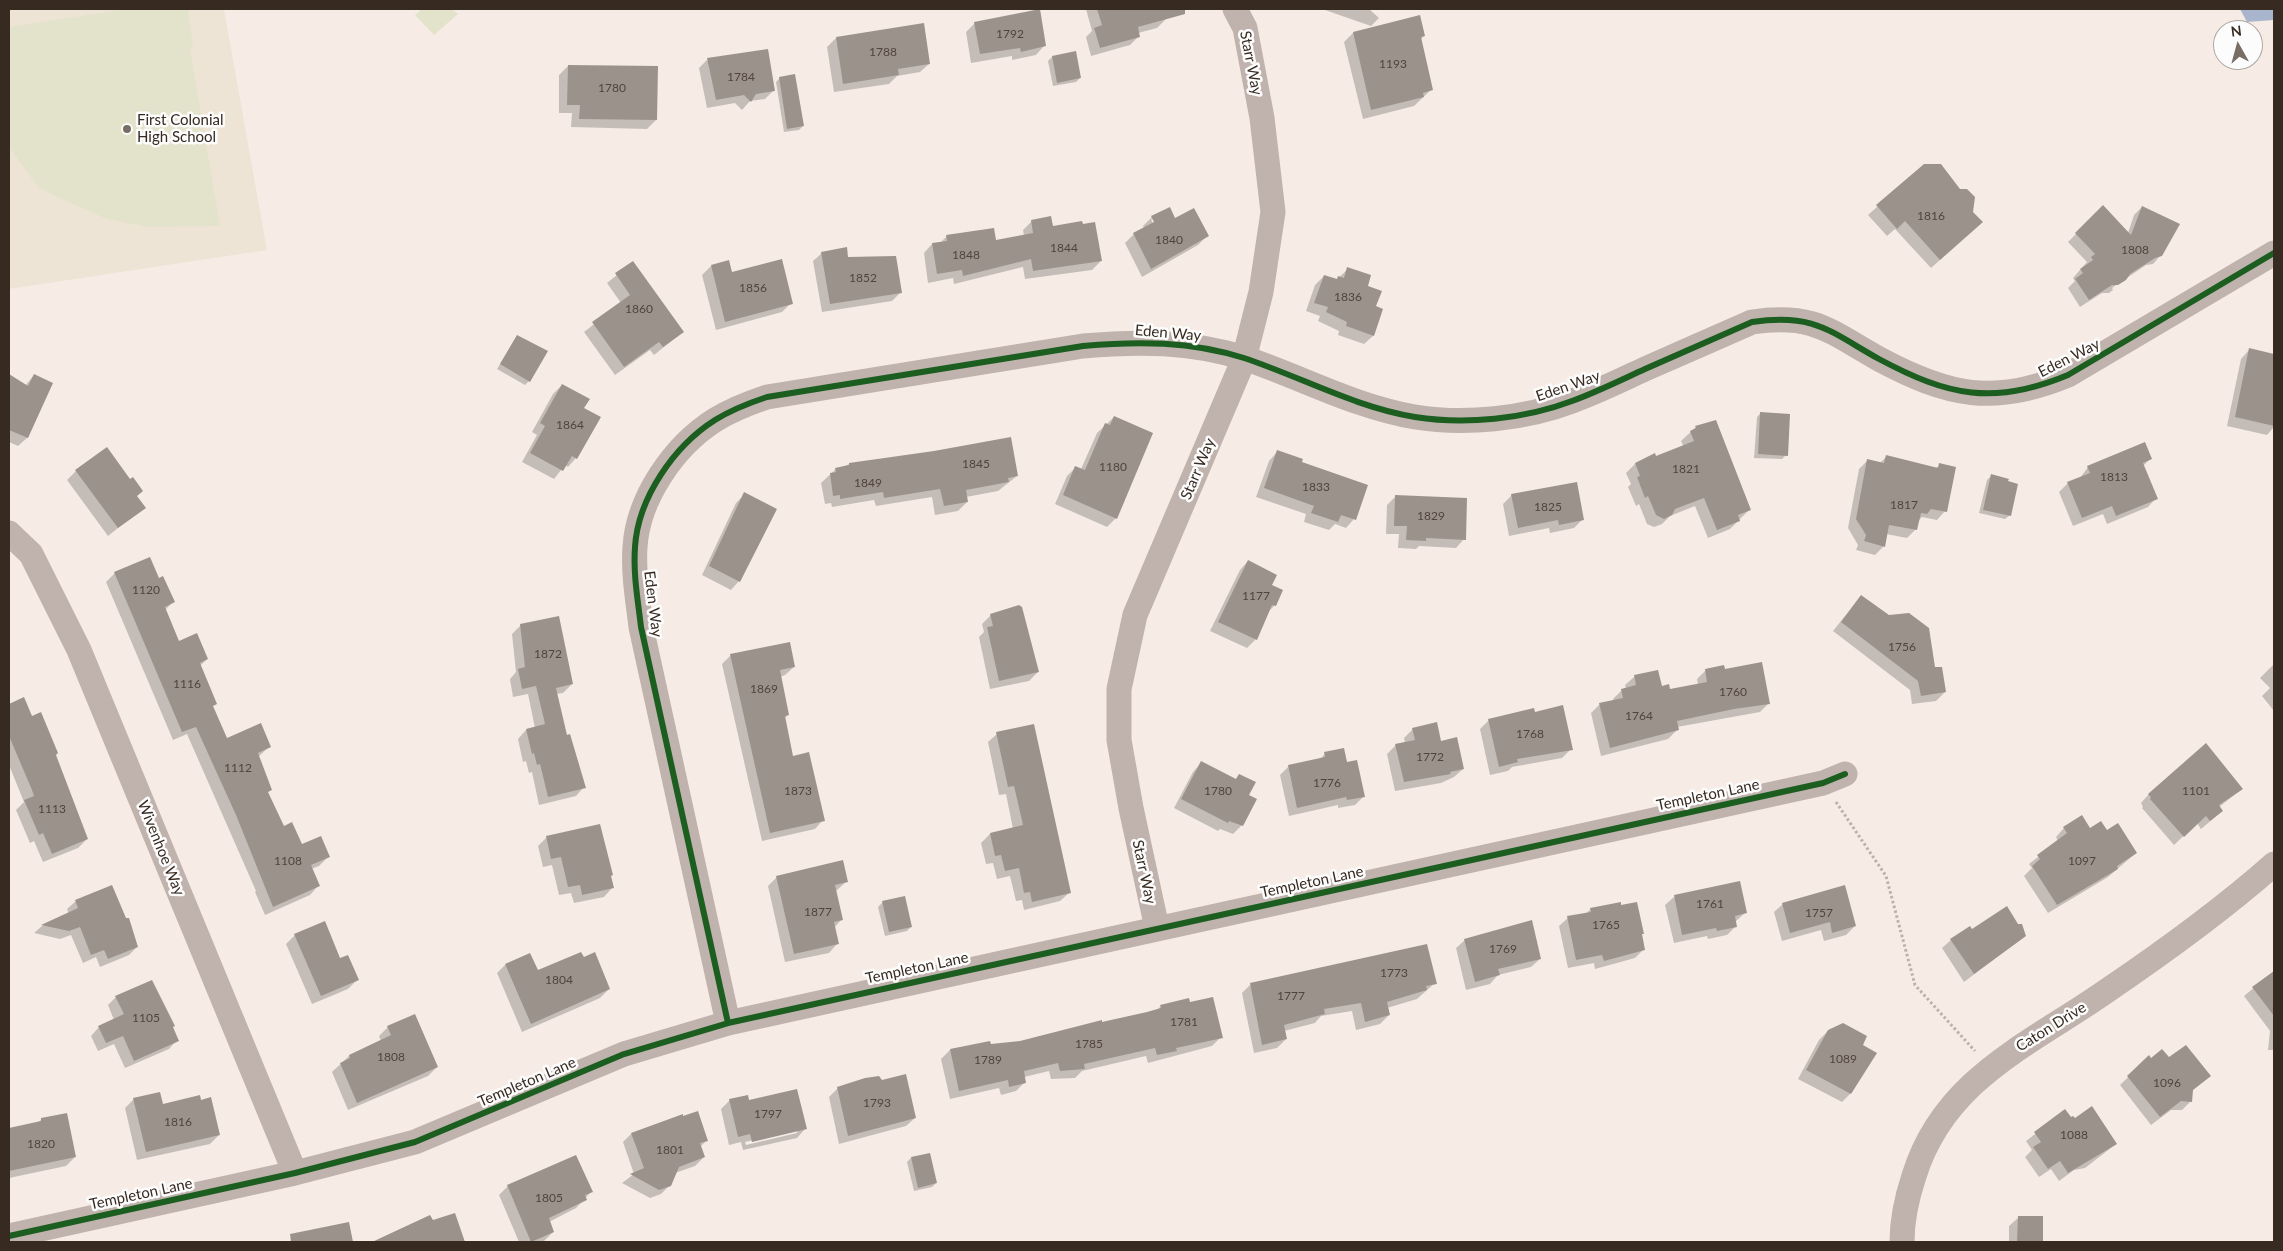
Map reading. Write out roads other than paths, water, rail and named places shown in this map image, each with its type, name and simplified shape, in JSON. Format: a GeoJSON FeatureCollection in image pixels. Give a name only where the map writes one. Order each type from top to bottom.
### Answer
{"type":"FeatureCollection","features":[{"type":"Feature","properties":{"kind":"street","name":"Starr Way"},"geometry":{"type":"LineString","coordinates":[[1156,928],[1130,808],[1119,740],[1119,689],[1136,615],[1244,359],[1261,292],[1273,212],[1260,109],[1245,28],[1235,9]]}},
{"type":"Feature","properties":{"kind":"street","name":"Eden Way"},"geometry":{"type":"LineString","coordinates":[[728,1023],[641,627],[635,574],[635,546],[642,516],[651,493],[667,467],[695,436],[714,421],[739,407],[767,397],[1083,346],[1132,342],[1170,343],[1214,350],[1244,359],[1334,394],[1396,413],[1418,417],[1470,420],[1513,416],[1556,406],[1752,322],[1777,318],[1796,319],[1834,331],[1880,359],[1929,382],[1955,391],[1979,394],[2010,393],[2040,387],[2068,375],[2274,252]]}},
{"type":"Feature","properties":{"kind":"street","name":"Wivenhoe Way"},"geometry":{"type":"LineString","coordinates":[[9,534],[31,554],[79,650],[295,1173]]}},
{"type":"Feature","properties":{"kind":"street","name":"Templeton Lane"},"geometry":{"type":"LineString","coordinates":[[9,1236],[295,1173],[415,1142],[624,1054],[728,1023],[1834,779]]}},
{"type":"Feature","properties":{"kind":"street","name":"Caton Drive"},"geometry":{"type":"LineString","coordinates":[[1902,1242],[1907,1198],[1918,1163],[1934,1130],[1951,1105],[1990,1068],[2167,950],[2242,892],[2274,864]]}},
{"type":"Feature","properties":{"kind":"water"},"geometry":{"type":"Polygon","coordinates":[[[2240,9],[2274,9],[2274,20],[2246,20],[2240,9]]]}},
{"type":"Feature","properties":{"kind":"place","name":"First Colonial High School"},"geometry":{"type":"Point","coordinates":[127,129]}}]}
